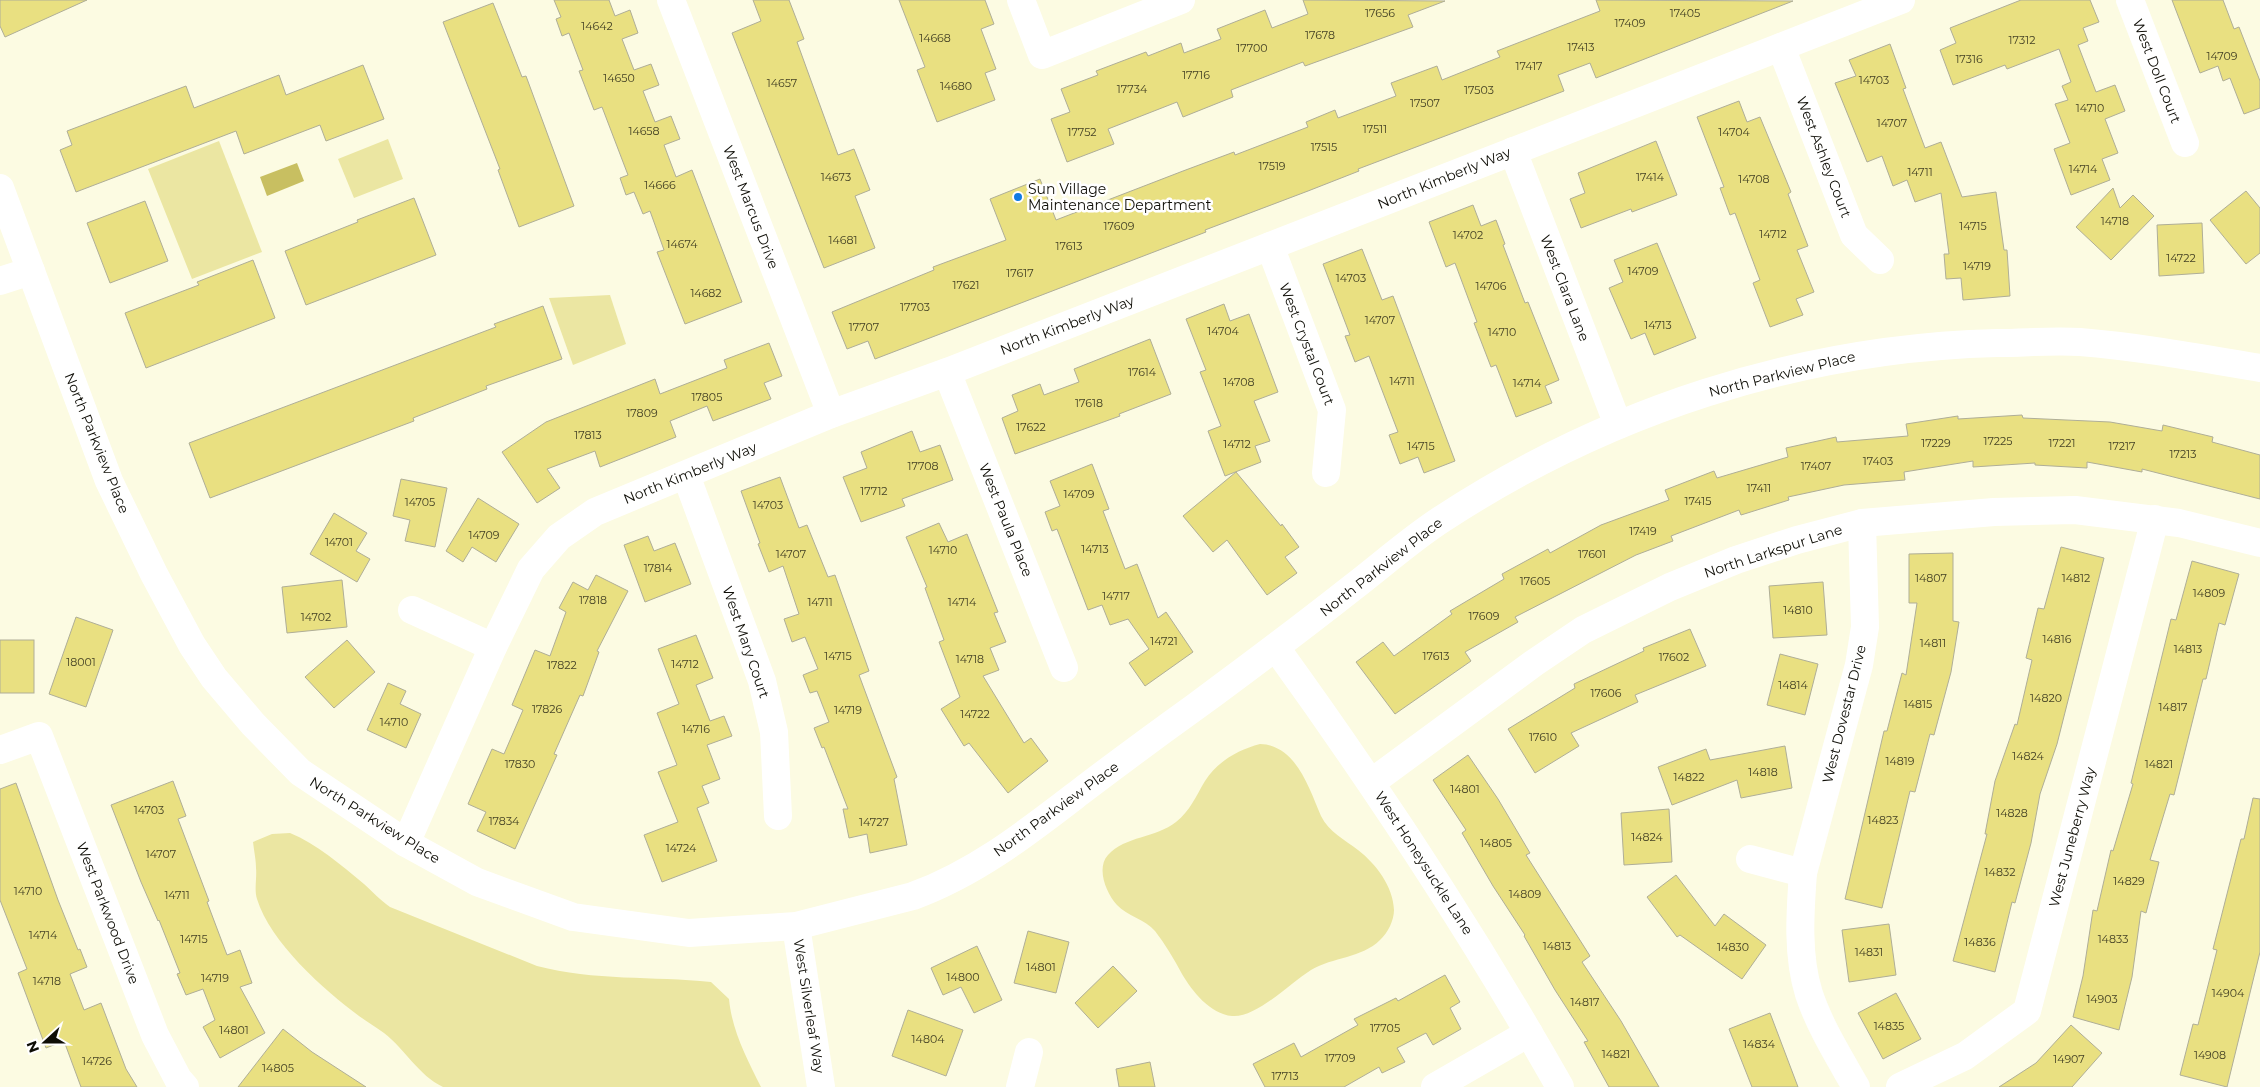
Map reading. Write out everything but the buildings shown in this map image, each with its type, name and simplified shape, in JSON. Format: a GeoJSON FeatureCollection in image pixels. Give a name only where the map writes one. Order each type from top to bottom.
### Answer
{"type":"FeatureCollection","features":[{"type":"Feature","properties":{"kind":"street","name":"West Marcus Drive"},"geometry":{"type":"LineString","coordinates":[[671,0],[831,414]]}},
{"type":"Feature","properties":{"kind":"street"},"geometry":{"type":"LineString","coordinates":[[1021,0],[1042,55],[1181,0]]}},
{"type":"Feature","properties":{"kind":"street","name":"North Kimberly Way"},"geometry":{"type":"LineString","coordinates":[[406,842],[493,647],[531,569],[559,537],[595,512],[831,414],[947,372],[1901,0]]}},
{"type":"Feature","properties":{"kind":"street","name":"West Doll Court"},"geometry":{"type":"LineString","coordinates":[[2130,0],[2185,143]]}},
{"type":"Feature","properties":{"kind":"street","name":"West Ashley Court"},"geometry":{"type":"LineString","coordinates":[[1781,46],[1854,235],[1880,260]]}},
{"type":"Feature","properties":{"kind":"street","name":"West Clara Lane"},"geometry":{"type":"LineString","coordinates":[[1513,150],[1618,425]]}},
{"type":"Feature","properties":{"kind":"street","name":"North Parkview Place"},"geometry":{"type":"LineString","coordinates":[[0,188],[109,481],[154,574],[192,645],[214,678],[253,724],[300,772],[406,842],[477,882],[573,917],[689,933],[796,926],[914,896],[974,866],[1011,844],[1276,648],[1439,520],[1520,471],[1643,414],[1739,382],[1879,352],[1956,344],[2077,342],[2172,353],[2260,368]]}},
{"type":"Feature","properties":{"kind":"street","name":"West Crystal Court"},"geometry":{"type":"LineString","coordinates":[[1270,246],[1332,410],[1326,473]]}},
{"type":"Feature","properties":{"kind":"street"},"geometry":{"type":"LineString","coordinates":[[0,281],[31,271]]}},
{"type":"Feature","properties":{"kind":"street","name":"West Paula Place"},"geometry":{"type":"LineString","coordinates":[[947,372],[1064,668]]}},
{"type":"Feature","properties":{"kind":"street","name":"West Mary Court"},"geometry":{"type":"LineString","coordinates":[[686,475],[762,681],[774,732],[778,816]]}},
{"type":"Feature","properties":{"kind":"street","name":"North Larkspur Lane"},"geometry":{"type":"LineString","coordinates":[[1372,782],[1534,663],[1583,630],[1670,587],[1736,560],[1797,540],[1862,523],[1994,512],[2075,510],[2179,523],[2260,543]]}},
{"type":"Feature","properties":{"kind":"street","name":"West Juneberry Way"},"geometry":{"type":"LineString","coordinates":[[1900,1087],[1965,1056],[2027,1011],[2155,519]]}},
{"type":"Feature","properties":{"kind":"street","name":"West Dovestar Drive"},"geometry":{"type":"LineString","coordinates":[[1856,1087],[1830,1041],[1809,995],[1801,954],[1801,899],[1803,873],[1860,655],[1865,627],[1862,523]]}},
{"type":"Feature","properties":{"kind":"street"},"geometry":{"type":"LineString","coordinates":[[412,610],[493,647]]}},
{"type":"Feature","properties":{"kind":"street","name":"West Honeysuckle Lane"},"geometry":{"type":"LineString","coordinates":[[1276,648],[1372,782],[1529,1033],[1560,1087]]}},
{"type":"Feature","properties":{"kind":"street","name":"West Parkwood Drive"},"geometry":{"type":"LineString","coordinates":[[0,750],[39,736],[155,1035],[178,1079],[185,1087]]}},
{"type":"Feature","properties":{"kind":"street"},"geometry":{"type":"LineString","coordinates":[[1750,859],[1803,873]]}},
{"type":"Feature","properties":{"kind":"street","name":"West Silverleaf Way"},"geometry":{"type":"LineString","coordinates":[[796,926],[821,1087]]}},
{"type":"Feature","properties":{"kind":"street"},"geometry":{"type":"LineString","coordinates":[[1435,1087],[1529,1033]]}},
{"type":"Feature","properties":{"kind":"street"},"geometry":{"type":"LineString","coordinates":[[1020,1087],[1029,1052]]}},
{"type":"Feature","properties":{"kind":"shaded area"},"geometry":{"type":"Polygon","coordinates":[[[388,139],[403,179],[354,198],[338,159],[388,139]]]}},
{"type":"Feature","properties":{"kind":"shaded area"},"geometry":{"type":"Polygon","coordinates":[[[219,141],[262,252],[192,279],[148,169],[219,141]]]}},
{"type":"Feature","properties":{"kind":"shaded area"},"geometry":{"type":"Polygon","coordinates":[[[297,163],[304,181],[267,196],[260,177],[297,163]]]}},
{"type":"Feature","properties":{"kind":"shaded area"},"geometry":{"type":"Polygon","coordinates":[[[610,295],[626,344],[573,365],[549,298],[610,295]]]}},
{"type":"Feature","properties":{"kind":"shaded area"},"geometry":{"type":"Polygon","coordinates":[[[1260,744],[1272,746],[1283,752],[1300,770],[1324,822],[1365,856],[1382,876],[1393,901],[1394,914],[1386,934],[1373,946],[1311,970],[1262,1006],[1242,1015],[1232,1016],[1216,1011],[1202,1001],[1186,981],[1155,931],[1146,923],[1117,905],[1106,887],[1103,867],[1104,860],[1108,855],[1123,844],[1159,831],[1176,822],[1189,808],[1210,774],[1222,762],[1236,753],[1260,744]]]}},
{"type":"Feature","properties":{"kind":"shaded area"},"geometry":{"type":"Polygon","coordinates":[[[290,833],[310,843],[328,856],[390,907],[537,966],[580,974],[711,982],[729,999],[737,1034],[761,1087],[443,1087],[426,1076],[384,1033],[330,993],[300,964],[274,932],[264,915],[256,895],[256,865],[253,842],[272,834],[290,833]]]}},
{"type":"Feature","properties":{"kind":"place","name":"Sun Village Maintenance Department"},"geometry":{"type":"Point","coordinates":[1018,197]}}]}
